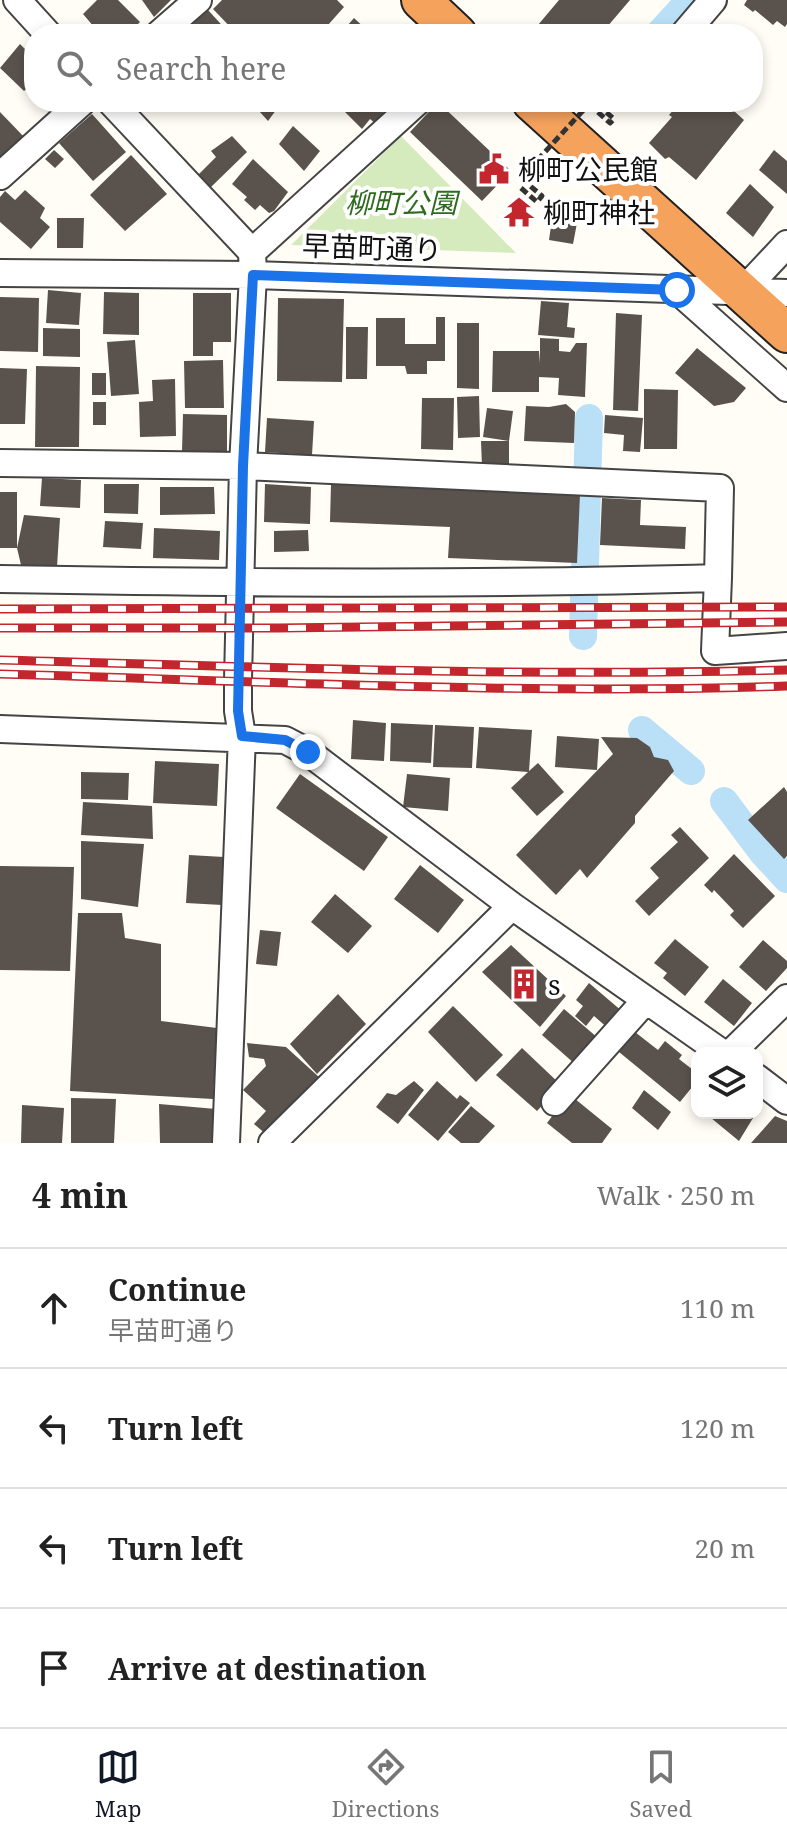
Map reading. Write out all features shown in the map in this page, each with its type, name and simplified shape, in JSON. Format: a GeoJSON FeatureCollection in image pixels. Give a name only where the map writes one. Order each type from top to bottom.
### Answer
{"type":"FeatureCollection","features":[{"type":"Feature","properties":{"kind":"highway"},"geometry":{"type":"LineString","coordinates":[[421,0],[446,24]]}},
{"type":"Feature","properties":{"kind":"highway"},"geometry":{"type":"LineString","coordinates":[[543,112],[787,333]]}},
{"type":"Feature","properties":{"kind":"street"},"geometry":{"type":"LineString","coordinates":[[17,0],[39,24]]}},
{"type":"Feature","properties":{"kind":"street"},"geometry":{"type":"LineString","coordinates":[[170,24],[198,0]]}},
{"type":"Feature","properties":{"kind":"street"},"geometry":{"type":"LineString","coordinates":[[693,24],[713,0]]}},
{"type":"Feature","properties":{"kind":"street"},"geometry":{"type":"LineString","coordinates":[[0,176],[71,112]]}},
{"type":"Feature","properties":{"kind":"street"},"geometry":{"type":"LineString","coordinates":[[120,112],[252,264]]}},
{"type":"Feature","properties":{"kind":"street"},"geometry":{"type":"LineString","coordinates":[[226,1143],[242,736],[238,711],[243,466],[252,264],[407,112]]}},
{"type":"Feature","properties":{"kind":"street"},"geometry":{"type":"LineString","coordinates":[[741,293],[787,244]]}},
{"type":"Feature","properties":{"kind":"street","name":"早苗町通り"},"geometry":{"type":"LineString","coordinates":[[0,273],[252,264],[677,290],[787,293]]}},
{"type":"Feature","properties":{"kind":"street"},"geometry":{"type":"LineString","coordinates":[[677,290],[787,388]]}},
{"type":"Feature","properties":{"kind":"street"},"geometry":{"type":"LineString","coordinates":[[0,463],[243,466],[720,488],[715,651],[787,646]]}},
{"type":"Feature","properties":{"kind":"street"},"geometry":{"type":"LineString","coordinates":[[0,579],[241,583],[585,582],[718,578]]}},
{"type":"Feature","properties":{"kind":"street"},"geometry":{"type":"LineString","coordinates":[[0,729],[285,740],[308,752],[512,906],[713,1047]]}},
{"type":"Feature","properties":{"kind":"street"},"geometry":{"type":"LineString","coordinates":[[272,1143],[512,906]]}},
{"type":"Feature","properties":{"kind":"street"},"geometry":{"type":"LineString","coordinates":[[737,1047],[787,998]]}},
{"type":"Feature","properties":{"kind":"street"},"geometry":{"type":"LineString","coordinates":[[555,1102],[646,1000]]}},
{"type":"Feature","properties":{"kind":"street"},"geometry":{"type":"LineString","coordinates":[[763,1083],[787,1101]]}},
{"type":"Feature","properties":{"kind":"path"},"geometry":{"type":"LineString","coordinates":[[521,188],[537,202],[542,196],[521,178],[582,112]]}},
{"type":"Feature","properties":{"kind":"path"},"geometry":{"type":"LineString","coordinates":[[598,112],[610,123],[614,119],[606,112]]}},
{"type":"Feature","properties":{"kind":"green space","name":"柳町公園"},"geometry":{"type":"Polygon","coordinates":[[[401,136],[516,253],[291,245],[401,136]]]}},
{"type":"Feature","properties":{"kind":"building"},"geometry":{"type":"Polygon","coordinates":[[[97,0],[118,0],[140,22],[92,24],[83,14],[97,0]]]}},
{"type":"Feature","properties":{"kind":"building"},"geometry":{"type":"Polygon","coordinates":[[[142,0],[171,0],[154,17],[142,0]]]}},
{"type":"Feature","properties":{"kind":"building"},"geometry":{"type":"Polygon","coordinates":[[[222,0],[337,0],[344,7],[329,24],[227,24],[213,9],[222,0]]]}},
{"type":"Feature","properties":{"kind":"building"},"geometry":{"type":"Polygon","coordinates":[[[559,0],[630,0],[610,24],[539,24],[559,0]]]}},
{"type":"Feature","properties":{"kind":"building"},"geometry":{"type":"Polygon","coordinates":[[[747,0],[787,0],[787,24],[785,27],[777,21],[773,25],[744,5],[747,0]]]}},
{"type":"Feature","properties":{"kind":"building"},"geometry":{"type":"Polygon","coordinates":[[[208,10],[221,24],[193,24],[208,10]]]}},
{"type":"Feature","properties":{"kind":"building"},"geometry":{"type":"Polygon","coordinates":[[[20,44],[24,48],[24,91],[0,68],[20,44]]]}},
{"type":"Feature","properties":{"kind":"building"},"geometry":{"type":"Polygon","coordinates":[[[0,112],[26,139],[0,160],[0,112]]]}},
{"type":"Feature","properties":{"kind":"building"},"geometry":{"type":"Polygon","coordinates":[[[260,112],[275,112],[268,121],[260,112]]]}},
{"type":"Feature","properties":{"kind":"building"},"geometry":{"type":"Polygon","coordinates":[[[345,112],[384,112],[376,124],[370,119],[362,129],[345,112]]]}},
{"type":"Feature","properties":{"kind":"building"},"geometry":{"type":"Polygon","coordinates":[[[429,112],[449,112],[511,171],[482,201],[410,132],[429,112]]]}},
{"type":"Feature","properties":{"kind":"building"},"geometry":{"type":"Polygon","coordinates":[[[672,112],[735,112],[744,120],[696,180],[669,157],[665,159],[649,143],[672,117],[669,115],[672,112]]]}},
{"type":"Feature","properties":{"kind":"building"},"geometry":{"type":"Polygon","coordinates":[[[92,114],[126,152],[93,181],[59,143],[92,114]]]}},
{"type":"Feature","properties":{"kind":"building"},"geometry":{"type":"Polygon","coordinates":[[[293,126],[320,151],[304,171],[279,144],[293,126]]]}},
{"type":"Feature","properties":{"kind":"building"},"geometry":{"type":"Polygon","coordinates":[[[232,136],[247,152],[210,188],[198,175],[216,157],[211,151],[232,136]]]}},
{"type":"Feature","properties":{"kind":"building"},"geometry":{"type":"Polygon","coordinates":[[[54,150],[64,159],[55,168],[45,159],[54,150]]]}},
{"type":"Feature","properties":{"kind":"building"},"geometry":{"type":"Polygon","coordinates":[[[774,150],[787,161],[787,194],[759,170],[774,150]]]}},
{"type":"Feature","properties":{"kind":"building"},"geometry":{"type":"Polygon","coordinates":[[[131,155],[167,194],[125,231],[90,195],[131,155]]]}},
{"type":"Feature","properties":{"kind":"building"},"geometry":{"type":"Polygon","coordinates":[[[253,159],[288,192],[269,213],[260,205],[255,210],[244,200],[247,197],[232,184],[253,159]]]}},
{"type":"Feature","properties":{"kind":"building"},"geometry":{"type":"Polygon","coordinates":[[[750,184],[774,207],[753,237],[726,213],[750,184]]]}},
{"type":"Feature","properties":{"kind":"building"},"geometry":{"type":"Polygon","coordinates":[[[25,190],[45,208],[40,218],[50,227],[31,249],[0,222],[0,197],[5,191],[15,200],[25,190]]]}},
{"type":"Feature","properties":{"kind":"building"},"geometry":{"type":"Polygon","coordinates":[[[57,218],[84,218],[83,248],[57,248],[57,218]]]}},
{"type":"Feature","properties":{"kind":"building"},"geometry":{"type":"Polygon","coordinates":[[[552,219],[577,223],[573,244],[549,240],[552,219]]]}},
{"type":"Feature","properties":{"kind":"building"},"geometry":{"type":"Polygon","coordinates":[[[48,290],[81,293],[79,325],[46,323],[48,290]]]}},
{"type":"Feature","properties":{"kind":"building"},"geometry":{"type":"Polygon","coordinates":[[[104,292],[139,293],[139,335],[103,334],[104,292]]]}},
{"type":"Feature","properties":{"kind":"building"},"geometry":{"type":"Polygon","coordinates":[[[193,293],[231,293],[231,342],[213,342],[213,356],[193,356],[193,293]]]}},
{"type":"Feature","properties":{"kind":"building"},"geometry":{"type":"Polygon","coordinates":[[[0,297],[39,298],[38,352],[0,351],[0,297]]]}},
{"type":"Feature","properties":{"kind":"building"},"geometry":{"type":"Polygon","coordinates":[[[278,298],[344,299],[342,382],[277,381],[278,298]]]}},
{"type":"Feature","properties":{"kind":"building"},"geometry":{"type":"Polygon","coordinates":[[[541,301],[569,303],[567,327],[575,328],[574,338],[538,335],[541,301]]]}},
{"type":"Feature","properties":{"kind":"building"},"geometry":{"type":"Polygon","coordinates":[[[616,313],[642,315],[638,411],[613,410],[616,313]]]}},
{"type":"Feature","properties":{"kind":"building"},"geometry":{"type":"Polygon","coordinates":[[[436,317],[445,317],[445,361],[427,361],[427,374],[407,374],[405,366],[376,366],[376,318],[405,318],[405,344],[436,344],[436,317]]]}},
{"type":"Feature","properties":{"kind":"building"},"geometry":{"type":"Polygon","coordinates":[[[457,323],[479,323],[479,389],[457,388],[457,323]]]}},
{"type":"Feature","properties":{"kind":"building"},"geometry":{"type":"Polygon","coordinates":[[[346,327],[368,327],[367,379],[346,379],[346,327]]]}},
{"type":"Feature","properties":{"kind":"building"},"geometry":{"type":"Polygon","coordinates":[[[43,328],[80,329],[80,357],[43,356],[43,328]]]}},
{"type":"Feature","properties":{"kind":"building"},"geometry":{"type":"Polygon","coordinates":[[[540,338],[559,339],[559,351],[570,352],[576,343],[587,343],[585,397],[558,395],[559,378],[539,377],[539,392],[492,392],[493,351],[539,351],[540,363],[540,338]]]}},
{"type":"Feature","properties":{"kind":"building"},"geometry":{"type":"Polygon","coordinates":[[[135,340],[139,394],[111,396],[107,342],[135,340]]]}},
{"type":"Feature","properties":{"kind":"building"},"geometry":{"type":"Polygon","coordinates":[[[697,348],[746,388],[734,402],[714,406],[675,373],[697,348]]]}},
{"type":"Feature","properties":{"kind":"building"},"geometry":{"type":"Polygon","coordinates":[[[223,360],[224,408],[185,408],[184,361],[223,360]]]}},
{"type":"Feature","properties":{"kind":"building"},"geometry":{"type":"Polygon","coordinates":[[[36,366],[80,367],[79,447],[35,447],[36,366]]]}},
{"type":"Feature","properties":{"kind":"building"},"geometry":{"type":"Polygon","coordinates":[[[0,368],[27,369],[25,424],[0,424],[0,368]]]}},
{"type":"Feature","properties":{"kind":"building"},"geometry":{"type":"Polygon","coordinates":[[[92,373],[106,373],[106,395],[92,395],[92,373]]]}},
{"type":"Feature","properties":{"kind":"building"},"geometry":{"type":"Polygon","coordinates":[[[175,379],[176,436],[140,437],[139,402],[153,401],[152,380],[175,379]]]}},
{"type":"Feature","properties":{"kind":"building"},"geometry":{"type":"Polygon","coordinates":[[[644,389],[678,390],[677,449],[644,449],[644,389]]]}},
{"type":"Feature","properties":{"kind":"building"},"geometry":{"type":"Polygon","coordinates":[[[479,396],[480,437],[458,438],[457,397],[479,396]]]}},
{"type":"Feature","properties":{"kind":"building"},"geometry":{"type":"Polygon","coordinates":[[[422,398],[454,398],[453,450],[421,449],[422,398]]]}},
{"type":"Feature","properties":{"kind":"building"},"geometry":{"type":"Polygon","coordinates":[[[93,402],[106,402],[106,425],[93,425],[93,402]]]}},
{"type":"Feature","properties":{"kind":"building"},"geometry":{"type":"Polygon","coordinates":[[[566,404],[575,412],[574,443],[524,441],[526,406],[566,404]]]}},
{"type":"Feature","properties":{"kind":"building"},"geometry":{"type":"Polygon","coordinates":[[[487,408],[513,411],[509,441],[483,437],[487,408]]]}},
{"type":"Feature","properties":{"kind":"building"},"geometry":{"type":"Polygon","coordinates":[[[183,414],[227,415],[227,453],[182,452],[183,414]]]}},
{"type":"Feature","properties":{"kind":"building"},"geometry":{"type":"Polygon","coordinates":[[[605,415],[643,418],[640,452],[623,451],[624,435],[604,433],[605,415]]]}},
{"type":"Feature","properties":{"kind":"building"},"geometry":{"type":"Polygon","coordinates":[[[267,418],[314,421],[312,455],[265,452],[267,418]]]}},
{"type":"Feature","properties":{"kind":"building"},"geometry":{"type":"Polygon","coordinates":[[[481,441],[509,441],[509,467],[482,467],[481,441]]]}},
{"type":"Feature","properties":{"kind":"building"},"geometry":{"type":"Polygon","coordinates":[[[42,478],[81,480],[80,508],[40,506],[42,478]]]}},
{"type":"Feature","properties":{"kind":"building"},"geometry":{"type":"Polygon","coordinates":[[[104,484],[139,484],[138,514],[104,513],[104,484]]]}},
{"type":"Feature","properties":{"kind":"building"},"geometry":{"type":"Polygon","coordinates":[[[265,484],[311,487],[310,524],[264,522],[265,484]]]}},
{"type":"Feature","properties":{"kind":"building"},"geometry":{"type":"Polygon","coordinates":[[[331,484],[580,494],[577,563],[448,558],[450,527],[330,522],[331,484]]]}},
{"type":"Feature","properties":{"kind":"building"},"geometry":{"type":"Polygon","coordinates":[[[160,487],[214,487],[215,514],[160,515],[160,487]]]}},
{"type":"Feature","properties":{"kind":"building"},"geometry":{"type":"Polygon","coordinates":[[[0,492],[17,492],[17,548],[0,548],[0,492]]]}},
{"type":"Feature","properties":{"kind":"building"},"geometry":{"type":"Polygon","coordinates":[[[602,498],[641,500],[640,525],[686,527],[685,549],[600,545],[602,498]]]}},
{"type":"Feature","properties":{"kind":"building"},"geometry":{"type":"Polygon","coordinates":[[[24,515],[60,518],[57,567],[21,565],[17,548],[24,515]]]}},
{"type":"Feature","properties":{"kind":"building"},"geometry":{"type":"Polygon","coordinates":[[[105,521],[143,523],[141,549],[103,547],[105,521]]]}},
{"type":"Feature","properties":{"kind":"building"},"geometry":{"type":"Polygon","coordinates":[[[154,528],[220,531],[219,560],[153,558],[154,528]]]}},
{"type":"Feature","properties":{"kind":"building"},"geometry":{"type":"Polygon","coordinates":[[[308,530],[309,551],[274,552],[274,531],[308,530]]]}},
{"type":"Feature","properties":{"kind":"building"},"geometry":{"type":"Polygon","coordinates":[[[353,720],[386,723],[384,761],[351,759],[353,720]]]}},
{"type":"Feature","properties":{"kind":"building"},"geometry":{"type":"Polygon","coordinates":[[[391,723],[433,725],[431,763],[390,761],[391,723]]]}},
{"type":"Feature","properties":{"kind":"building"},"geometry":{"type":"Polygon","coordinates":[[[435,725],[474,727],[472,768],[433,767],[435,725]]]}},
{"type":"Feature","properties":{"kind":"building"},"geometry":{"type":"Polygon","coordinates":[[[479,727],[532,730],[529,771],[538,763],[564,792],[537,816],[511,788],[528,772],[476,768],[479,727]]]}},
{"type":"Feature","properties":{"kind":"building"},"geometry":{"type":"Polygon","coordinates":[[[557,736],[599,739],[597,770],[555,767],[557,736]]]}},
{"type":"Feature","properties":{"kind":"building"},"geometry":{"type":"Polygon","coordinates":[[[601,737],[637,738],[650,747],[654,757],[668,760],[674,771],[635,816],[635,823],[587,878],[580,869],[556,895],[516,855],[613,754],[601,737]]]}},
{"type":"Feature","properties":{"kind":"building"},"geometry":{"type":"Polygon","coordinates":[[[155,761],[219,764],[217,806],[153,803],[155,761]]]}},
{"type":"Feature","properties":{"kind":"building"},"geometry":{"type":"Polygon","coordinates":[[[81,772],[129,773],[128,800],[81,799],[81,772]]]}},
{"type":"Feature","properties":{"kind":"building"},"geometry":{"type":"Polygon","coordinates":[[[300,774],[388,837],[364,871],[276,808],[300,774]]]}},
{"type":"Feature","properties":{"kind":"building"},"geometry":{"type":"Polygon","coordinates":[[[407,774],[450,778],[448,811],[403,807],[407,774]]]}},
{"type":"Feature","properties":{"kind":"building"},"geometry":{"type":"Polygon","coordinates":[[[784,787],[787,792],[787,856],[784,859],[748,820],[784,787]]]}},
{"type":"Feature","properties":{"kind":"building"},"geometry":{"type":"Polygon","coordinates":[[[83,802],[152,806],[153,839],[81,835],[83,802]]]}},
{"type":"Feature","properties":{"kind":"building"},"geometry":{"type":"Polygon","coordinates":[[[680,827],[709,858],[649,916],[635,901],[659,878],[650,868],[678,842],[671,835],[680,827]]]}},
{"type":"Feature","properties":{"kind":"building"},"geometry":{"type":"Polygon","coordinates":[[[81,841],[144,844],[138,907],[81,899],[81,841]]]}},
{"type":"Feature","properties":{"kind":"building"},"geometry":{"type":"Polygon","coordinates":[[[734,854],[775,896],[743,928],[730,915],[734,911],[714,890],[712,893],[704,885],[734,854]]]}},
{"type":"Feature","properties":{"kind":"building"},"geometry":{"type":"Polygon","coordinates":[[[189,855],[224,857],[222,905],[186,903],[189,855]]]}},
{"type":"Feature","properties":{"kind":"building"},"geometry":{"type":"Polygon","coordinates":[[[420,865],[464,900],[438,933],[394,899],[420,865]]]}},
{"type":"Feature","properties":{"kind":"building"},"geometry":{"type":"Polygon","coordinates":[[[0,866],[74,867],[70,971],[0,970],[0,866]]]}},
{"type":"Feature","properties":{"kind":"building"},"geometry":{"type":"Polygon","coordinates":[[[335,894],[372,926],[348,953],[311,922],[335,894]]]}},
{"type":"Feature","properties":{"kind":"building"},"geometry":{"type":"Polygon","coordinates":[[[78,913],[122,913],[125,938],[161,944],[161,1021],[217,1028],[213,1099],[70,1091],[78,913]]]}},
{"type":"Feature","properties":{"kind":"building"},"geometry":{"type":"Polygon","coordinates":[[[260,930],[281,932],[277,966],[256,964],[260,930]]]}},
{"type":"Feature","properties":{"kind":"building"},"geometry":{"type":"Polygon","coordinates":[[[675,939],[709,967],[685,996],[663,978],[667,973],[654,963],[675,939]]]}},
{"type":"Feature","properties":{"kind":"building"},"geometry":{"type":"Polygon","coordinates":[[[763,940],[787,961],[787,968],[766,991],[739,967],[763,940]]]}},
{"type":"Feature","properties":{"kind":"building","name":"s"},"geometry":{"type":"Polygon","coordinates":[[[511,945],[566,996],[540,1027],[482,972],[511,945]]]}},
{"type":"Feature","properties":{"kind":"building"},"geometry":{"type":"Polygon","coordinates":[[[723,979],[752,1003],[734,1026],[704,1002],[723,979]]]}},
{"type":"Feature","properties":{"kind":"building"},"geometry":{"type":"Polygon","coordinates":[[[589,983],[623,1012],[609,1029],[594,1016],[586,1026],[575,1016],[583,1006],[576,1000],[589,983]]]}},
{"type":"Feature","properties":{"kind":"building"},"geometry":{"type":"Polygon","coordinates":[[[338,994],[366,1024],[317,1074],[290,1044],[338,994]]]}},
{"type":"Feature","properties":{"kind":"building","name":"s"},"geometry":{"type":"Polygon","coordinates":[[[453,1006],[503,1055],[476,1082],[428,1032],[453,1006]]]}},
{"type":"Feature","properties":{"kind":"building"},"geometry":{"type":"Polygon","coordinates":[[[564,1009],[598,1038],[575,1064],[542,1035],[564,1009]]]}},
{"type":"Feature","properties":{"kind":"building"},"geometry":{"type":"Polygon","coordinates":[[[635,1032],[658,1050],[665,1041],[682,1055],[679,1059],[691,1068],[691,1088],[680,1102],[619,1052],[635,1032]]]}},
{"type":"Feature","properties":{"kind":"building"},"geometry":{"type":"Polygon","coordinates":[[[247,1043],[286,1047],[320,1078],[267,1135],[254,1124],[266,1111],[243,1090],[266,1066],[264,1059],[249,1057],[247,1043]]]}},
{"type":"Feature","properties":{"kind":"building"},"geometry":{"type":"Polygon","coordinates":[[[522,1048],[561,1085],[537,1111],[496,1075],[522,1048]]]}},
{"type":"Feature","properties":{"kind":"building"},"geometry":{"type":"Polygon","coordinates":[[[414,1081],[424,1090],[398,1124],[376,1107],[387,1093],[396,1095],[414,1081]]]}},
{"type":"Feature","properties":{"kind":"building"},"geometry":{"type":"Polygon","coordinates":[[[437,1081],[457,1099],[460,1095],[470,1103],[438,1141],[408,1115],[437,1081]]]}},
{"type":"Feature","properties":{"kind":"building"},"geometry":{"type":"Polygon","coordinates":[[[644,1090],[671,1112],[658,1130],[632,1108],[644,1090]]]}},
{"type":"Feature","properties":{"kind":"building"},"geometry":{"type":"Polygon","coordinates":[[[569,1094],[612,1129],[602,1143],[572,1143],[547,1123],[569,1094]]]}},
{"type":"Feature","properties":{"kind":"building"},"geometry":{"type":"Polygon","coordinates":[[[71,1098],[116,1099],[114,1143],[71,1143],[71,1098]]]}},
{"type":"Feature","properties":{"kind":"building"},"geometry":{"type":"Polygon","coordinates":[[[159,1104],[216,1109],[214,1143],[160,1143],[159,1104]]]}},
{"type":"Feature","properties":{"kind":"building"},"geometry":{"type":"Polygon","coordinates":[[[22,1105],[64,1108],[62,1143],[21,1143],[22,1105]]]}},
{"type":"Feature","properties":{"kind":"building"},"geometry":{"type":"Polygon","coordinates":[[[471,1106],[495,1126],[479,1143],[461,1143],[448,1132],[471,1106]]]}},
{"type":"Feature","properties":{"kind":"building"},"geometry":{"type":"Polygon","coordinates":[[[775,1116],[787,1121],[787,1143],[751,1143],[775,1116]]]}},
{"type":"Feature","properties":{"kind":"building"},"geometry":{"type":"Polygon","coordinates":[[[712,1119],[752,1119],[739,1141],[712,1119]]]}},
{"type":"Feature","properties":{"kind":"waterway"},"geometry":{"type":"LineString","coordinates":[[668,24],[690,0]]}},
{"type":"Feature","properties":{"kind":"waterway"},"geometry":{"type":"LineString","coordinates":[[583,636],[589,418]]}},
{"type":"Feature","properties":{"kind":"waterway"},"geometry":{"type":"LineString","coordinates":[[642,730],[691,771]]}},
{"type":"Feature","properties":{"kind":"waterway"},"geometry":{"type":"LineString","coordinates":[[724,801],[787,879]]}},
{"type":"Feature","properties":{"kind":"railway"},"geometry":{"type":"LineString","coordinates":[[0,609],[787,607]]}},
{"type":"Feature","properties":{"kind":"railway"},"geometry":{"type":"LineString","coordinates":[[0,628],[787,622]]}},
{"type":"Feature","properties":{"kind":"railway"},"geometry":{"type":"LineString","coordinates":[[0,660],[492,672],[787,670]]}},
{"type":"Feature","properties":{"kind":"railway"},"geometry":{"type":"LineString","coordinates":[[0,674],[492,688],[787,686]]}},
{"type":"Feature","properties":{"kind":"place","name":"柳町公民館"},"geometry":{"type":"Point","coordinates":[494,169]}},
{"type":"Feature","properties":{"kind":"place","name":"柳町神社"},"geometry":{"type":"Point","coordinates":[519,212]}},
{"type":"Feature","properties":{"kind":"place","name":"s"},"geometry":{"type":"Point","coordinates":[524,984]}},
{"type":"Feature","properties":{"kind":"route"},"geometry":{"type":"LineString","coordinates":[[308,752],[285,740],[242,736],[238,711],[243,466],[253,275],[677,290]]}}]}
